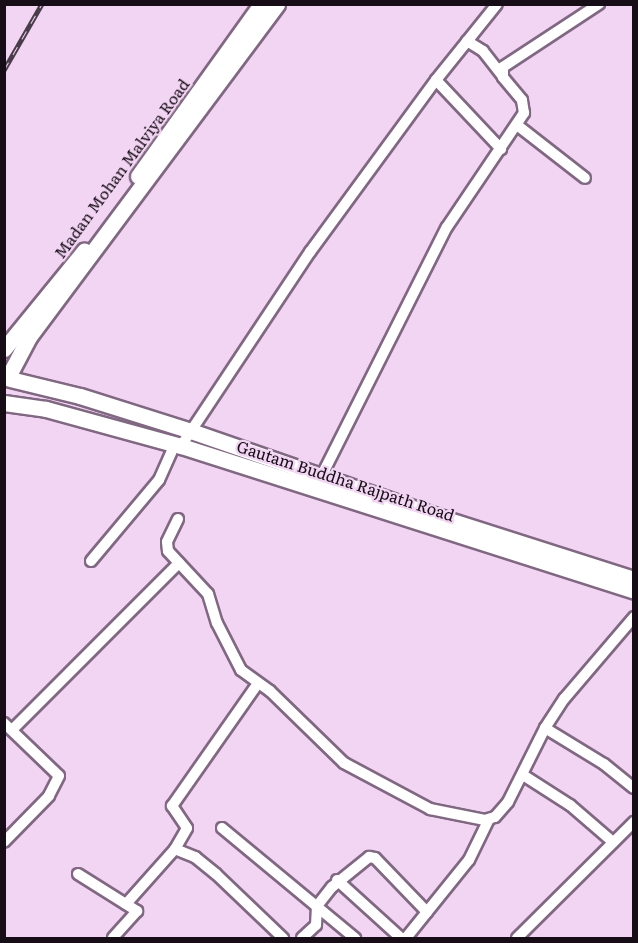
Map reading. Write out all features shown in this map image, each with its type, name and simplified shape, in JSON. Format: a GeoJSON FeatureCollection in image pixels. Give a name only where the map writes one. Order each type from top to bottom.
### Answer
{"type":"FeatureCollection","features":[{"type":"Feature","properties":{"kind":"highway","name":"Madan Mohan Malviya Road"},"geometry":{"type":"LineString","coordinates":[[4,349],[89,244],[261,4]]}},
{"type":"Feature","properties":{"kind":"highway"},"geometry":{"type":"LineString","coordinates":[[4,402],[8,373],[29,338],[277,4]]}},
{"type":"Feature","properties":{"kind":"highway"},"geometry":{"type":"LineString","coordinates":[[8,373],[191,431],[318,483],[633,579]]}},
{"type":"Feature","properties":{"kind":"highway","name":"Gautam Buddha Rajpath Road"},"geometry":{"type":"LineString","coordinates":[[4,402],[45,409],[318,483],[633,591]]}},
{"type":"Feature","properties":{"kind":"street"},"geometry":{"type":"LineString","coordinates":[[92,561],[159,480],[178,445],[191,431],[310,252],[436,80],[498,4]]}},
{"type":"Feature","properties":{"kind":"street"},"geometry":{"type":"LineString","coordinates":[[503,76],[503,67],[512,59],[599,4]]}},
{"type":"Feature","properties":{"kind":"street"},"geometry":{"type":"LineString","coordinates":[[318,483],[447,227],[517,125],[525,106],[483,51],[467,41]]}},
{"type":"Feature","properties":{"kind":"street"},"geometry":{"type":"LineString","coordinates":[[436,80],[501,149]]}},
{"type":"Feature","properties":{"kind":"street"},"geometry":{"type":"LineString","coordinates":[[517,125],[585,178]]}},
{"type":"Feature","properties":{"kind":"street"},"geometry":{"type":"LineString","coordinates":[[178,519],[167,546],[179,563],[208,594],[238,664],[344,763],[430,809],[489,819]]}},
{"type":"Feature","properties":{"kind":"street"},"geometry":{"type":"LineString","coordinates":[[4,842],[49,796],[59,776],[8,726],[179,563]]}},
{"type":"Feature","properties":{"kind":"street"},"geometry":{"type":"LineString","coordinates":[[406,939],[469,860],[489,819],[500,813],[523,775],[545,728],[564,699],[633,617]]}},
{"type":"Feature","properties":{"kind":"street"},"geometry":{"type":"LineString","coordinates":[[126,904],[175,849],[187,828],[172,806],[258,683]]}},
{"type":"Feature","properties":{"kind":"street"},"geometry":{"type":"LineString","coordinates":[[545,728],[604,764],[633,788]]}},
{"type":"Feature","properties":{"kind":"street"},"geometry":{"type":"LineString","coordinates":[[523,775],[570,805],[613,842]]}},
{"type":"Feature","properties":{"kind":"street"},"geometry":{"type":"LineString","coordinates":[[518,939],[633,822]]}},
{"type":"Feature","properties":{"kind":"street"},"geometry":{"type":"LineString","coordinates":[[222,828],[355,939]]}},
{"type":"Feature","properties":{"kind":"street"},"geometry":{"type":"LineString","coordinates":[[175,849],[195,857],[216,874],[283,939]]}},
{"type":"Feature","properties":{"kind":"street"},"geometry":{"type":"LineString","coordinates":[[302,939],[316,925],[317,906],[337,880],[372,857],[427,912]]}},
{"type":"Feature","properties":{"kind":"street"},"geometry":{"type":"LineString","coordinates":[[78,874],[136,911],[113,939]]}},
{"type":"Feature","properties":{"kind":"street"},"geometry":{"type":"LineString","coordinates":[[337,880],[401,939]]}},
{"type":"Feature","properties":{"kind":"railway"},"geometry":{"type":"LineString","coordinates":[[4,70],[42,4]]}}]}
